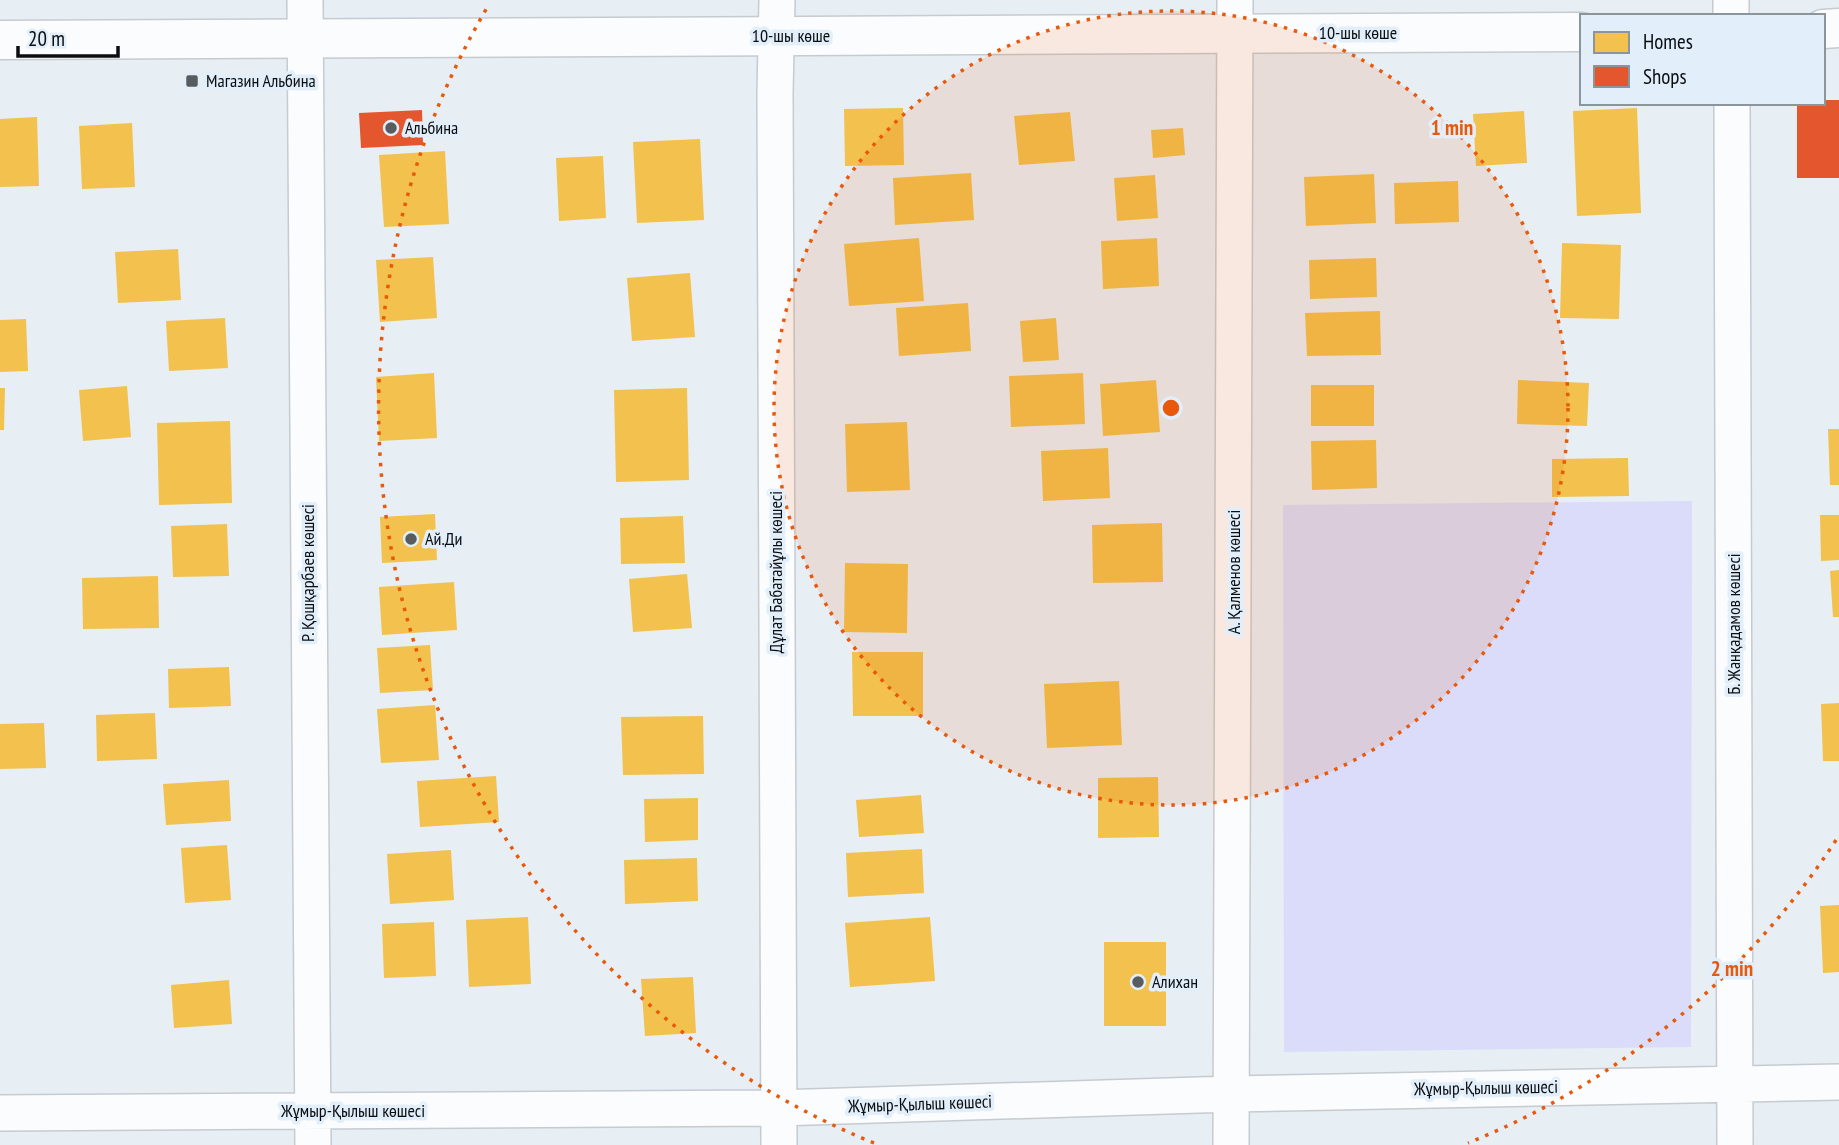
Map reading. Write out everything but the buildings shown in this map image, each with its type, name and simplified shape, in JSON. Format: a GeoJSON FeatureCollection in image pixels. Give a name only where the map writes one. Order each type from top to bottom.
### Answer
{"type":"FeatureCollection","features":[{"type":"Feature","properties":{"kind":"street","name":"Р. Қошқарбаев көшесі"},"geometry":{"type":"LineString","coordinates":[[305,0],[313,1128]]}},
{"type":"Feature","properties":{"kind":"street","name":"10-шы көше"},"geometry":{"type":"LineString","coordinates":[[0,40],[304,38],[777,18],[1235,17],[1580,32]]}},
{"type":"Feature","properties":{"kind":"street","name":"А. Қалменов көшесі"},"geometry":{"type":"LineString","coordinates":[[1231,1145],[1235,17]]}},
{"type":"Feature","properties":{"kind":"street","name":"Дұлат Бабатайұлы көшесі"},"geometry":{"type":"LineString","coordinates":[[777,18],[779,1145]]}},
{"type":"Feature","properties":{"kind":"street","name":"Б. Жанқадамов көшесі"},"geometry":{"type":"LineString","coordinates":[[1732,105],[1735,1145]]}},
{"type":"Feature","properties":{"kind":"street","name":"Жұмыр-Қылыш көшесі"},"geometry":{"type":"LineString","coordinates":[[0,1113],[313,1128],[778,1108],[1231,1094],[1839,1082]]}},
{"type":"Feature","properties":{"kind":"shaded area"},"geometry":{"type":"Polygon","coordinates":[[[1692,501],[1691,1047],[1284,1052],[1283,505],[1692,501]]]}},
{"type":"Feature","properties":{"kind":"place","name":"Магазин Альбина"},"geometry":{"type":"Point","coordinates":[192,81]}},
{"type":"Feature","properties":{"kind":"place","name":"Альбина"},"geometry":{"type":"Point","coordinates":[391,128]}},
{"type":"Feature","properties":{"kind":"place","name":"Ай.Ди"},"geometry":{"type":"Point","coordinates":[411,539]}},
{"type":"Feature","properties":{"kind":"place","name":"Алихан"},"geometry":{"type":"Point","coordinates":[1138,982]}}]}
